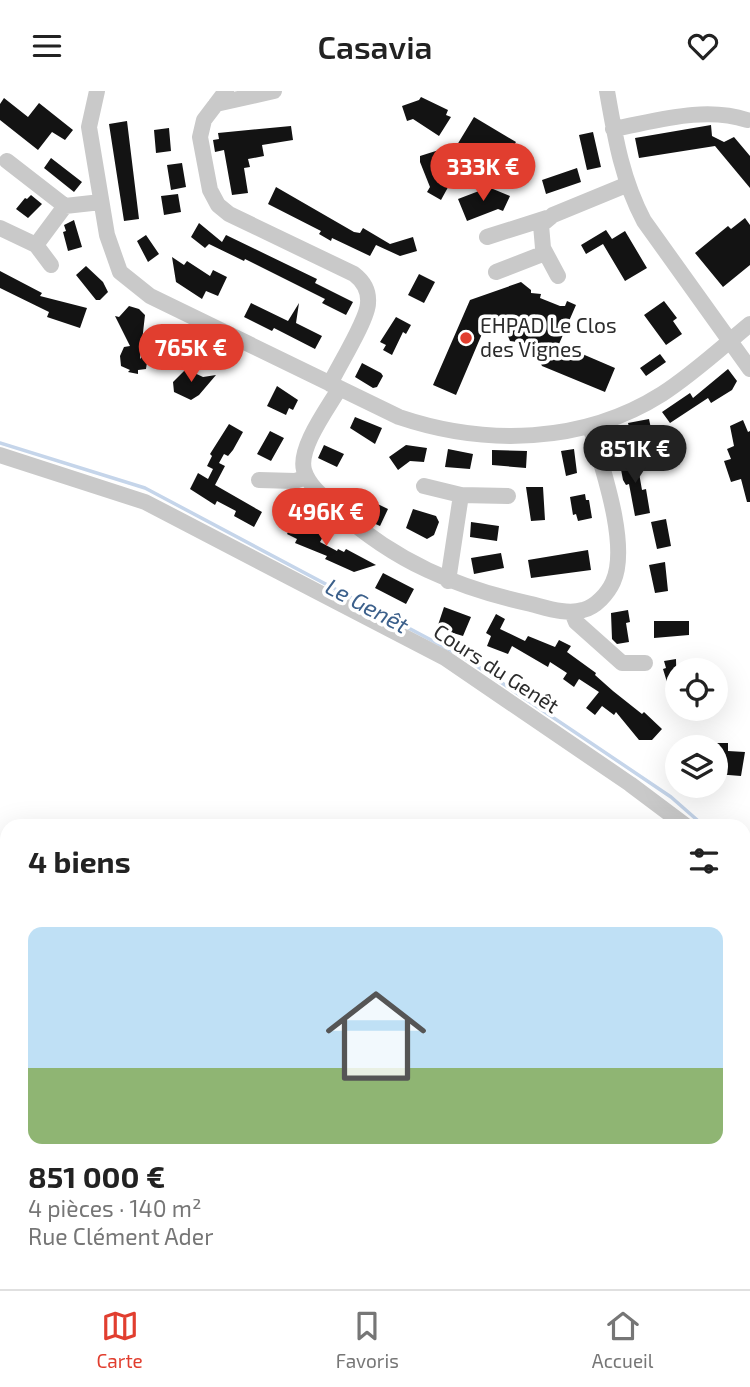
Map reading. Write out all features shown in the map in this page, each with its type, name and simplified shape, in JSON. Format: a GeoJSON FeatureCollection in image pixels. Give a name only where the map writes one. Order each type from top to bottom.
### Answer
{"type":"FeatureCollection","features":[{"type":"Feature","properties":{"kind":"street"},"geometry":{"type":"LineString","coordinates":[[97,91],[89,127],[112,254],[120,272],[150,296],[399,417],[443,430],[469,434],[530,436],[590,426],[660,395],[750,324]]}},
{"type":"Feature","properties":{"kind":"street"},"geometry":{"type":"LineString","coordinates":[[274,91],[221,97],[201,127],[200,137],[210,190],[218,205],[229,213],[354,274],[368,293],[368,308],[307,446],[303,464],[307,477],[318,492],[390,552],[448,581],[488,595],[572,612],[584,610],[604,595],[614,581],[618,563],[617,534],[608,488],[590,426]]}},
{"type":"Feature","properties":{"kind":"street"},"geometry":{"type":"LineString","coordinates":[[607,91],[626,185],[644,221],[750,369]]}},
{"type":"Feature","properties":{"kind":"street"},"geometry":{"type":"LineString","coordinates":[[613,129],[705,113],[727,114],[747,120]]}},
{"type":"Feature","properties":{"kind":"street"},"geometry":{"type":"LineString","coordinates":[[7,161],[65,206],[101,202]]}},
{"type":"Feature","properties":{"kind":"street"},"geometry":{"type":"LineString","coordinates":[[487,237],[547,218],[626,185]]}},
{"type":"Feature","properties":{"kind":"street"},"geometry":{"type":"LineString","coordinates":[[36,245],[65,206]]}},
{"type":"Feature","properties":{"kind":"street"},"geometry":{"type":"LineString","coordinates":[[547,218],[541,225],[545,253],[558,276]]}},
{"type":"Feature","properties":{"kind":"street"},"geometry":{"type":"LineString","coordinates":[[0,228],[36,245],[51,265]]}},
{"type":"Feature","properties":{"kind":"street"},"geometry":{"type":"LineString","coordinates":[[496,272],[545,253]]}},
{"type":"Feature","properties":{"kind":"street","name":"Cours du Genêt"},"geometry":{"type":"LineString","coordinates":[[0,455],[145,502],[445,658],[630,784],[677,819]]}},
{"type":"Feature","properties":{"kind":"street"},"geometry":{"type":"LineString","coordinates":[[259,480],[295,481],[307,477]]}},
{"type":"Feature","properties":{"kind":"street"},"geometry":{"type":"LineString","coordinates":[[424,486],[461,495],[508,496]]}},
{"type":"Feature","properties":{"kind":"street"},"geometry":{"type":"LineString","coordinates":[[448,581],[461,495]]}},
{"type":"Feature","properties":{"kind":"street"},"geometry":{"type":"LineString","coordinates":[[572,612],[576,622],[622,663],[645,663]]}},
{"type":"Feature","properties":{"kind":"building"},"geometry":{"type":"Polygon","coordinates":[[[421,97],[448,110],[446,115],[451,117],[439,136],[413,119],[407,121],[402,106],[421,97]]]}},
{"type":"Feature","properties":{"kind":"building"},"geometry":{"type":"Polygon","coordinates":[[[4,98],[28,117],[39,103],[73,130],[65,140],[52,132],[38,150],[0,120],[0,104],[4,98]]]}},
{"type":"Feature","properties":{"kind":"building"},"geometry":{"type":"Polygon","coordinates":[[[474,117],[516,142],[499,169],[457,145],[474,117]]]}},
{"type":"Feature","properties":{"kind":"building"},"geometry":{"type":"Polygon","coordinates":[[[127,121],[139,219],[124,221],[109,124],[127,121]]]}},
{"type":"Feature","properties":{"kind":"building"},"geometry":{"type":"Polygon","coordinates":[[[711,125],[712,136],[724,142],[734,137],[750,156],[750,188],[715,146],[639,158],[635,138],[711,125]]]}},
{"type":"Feature","properties":{"kind":"building"},"geometry":{"type":"Polygon","coordinates":[[[291,126],[293,140],[262,145],[264,156],[248,159],[250,167],[244,168],[248,193],[232,195],[224,150],[215,152],[213,140],[219,139],[218,133],[291,126]]]}},
{"type":"Feature","properties":{"kind":"building"},"geometry":{"type":"Polygon","coordinates":[[[169,128],[171,151],[156,153],[154,130],[169,128]]]}},
{"type":"Feature","properties":{"kind":"building"},"geometry":{"type":"Polygon","coordinates":[[[593,132],[601,167],[587,170],[579,135],[593,132]]]}},
{"type":"Feature","properties":{"kind":"building"},"geometry":{"type":"Polygon","coordinates":[[[439,150],[444,167],[447,162],[452,180],[441,200],[427,192],[430,187],[420,162],[420,156],[439,150]]]}},
{"type":"Feature","properties":{"kind":"building"},"geometry":{"type":"Polygon","coordinates":[[[51,158],[82,182],[74,192],[44,168],[51,158]]]}},
{"type":"Feature","properties":{"kind":"building"},"geometry":{"type":"Polygon","coordinates":[[[182,163],[186,187],[171,190],[167,165],[182,163]]]}},
{"type":"Feature","properties":{"kind":"building"},"geometry":{"type":"Polygon","coordinates":[[[577,168],[581,182],[546,194],[542,180],[577,168]]]}},
{"type":"Feature","properties":{"kind":"building"},"geometry":{"type":"Polygon","coordinates":[[[492,186],[493,189],[510,196],[503,211],[498,209],[467,221],[458,199],[492,186]]]}},
{"type":"Feature","properties":{"kind":"building"},"geometry":{"type":"Polygon","coordinates":[[[276,187],[354,232],[360,233],[363,228],[390,244],[413,237],[417,251],[400,256],[376,245],[370,256],[332,238],[331,241],[319,234],[321,231],[268,204],[276,187]]]}},
{"type":"Feature","properties":{"kind":"building"},"geometry":{"type":"Polygon","coordinates":[[[178,194],[181,212],[164,215],[161,196],[178,194]]]}},
{"type":"Feature","properties":{"kind":"building"},"geometry":{"type":"Polygon","coordinates":[[[31,195],[42,204],[28,218],[16,209],[31,195]]]}},
{"type":"Feature","properties":{"kind":"building"},"geometry":{"type":"Polygon","coordinates":[[[745,218],[750,225],[750,265],[723,287],[695,253],[728,226],[731,229],[745,218]]]}},
{"type":"Feature","properties":{"kind":"building"},"geometry":{"type":"Polygon","coordinates":[[[74,220],[82,247],[68,251],[64,225],[74,220]]]}},
{"type":"Feature","properties":{"kind":"building"},"geometry":{"type":"Polygon","coordinates":[[[199,223],[222,242],[226,235],[317,279],[315,283],[353,302],[346,315],[322,303],[325,299],[245,259],[244,261],[209,244],[205,248],[191,237],[199,223]]]}},
{"type":"Feature","properties":{"kind":"building"},"geometry":{"type":"Polygon","coordinates":[[[606,230],[612,239],[625,231],[647,268],[625,281],[603,244],[586,254],[581,245],[606,230]]]}},
{"type":"Feature","properties":{"kind":"building"},"geometry":{"type":"Polygon","coordinates":[[[146,235],[159,254],[148,262],[137,241],[146,235]]]}},
{"type":"Feature","properties":{"kind":"building"},"geometry":{"type":"Polygon","coordinates":[[[172,257],[184,265],[187,261],[210,276],[213,270],[227,277],[218,296],[206,291],[202,299],[176,282],[172,257]]]}},
{"type":"Feature","properties":{"kind":"building"},"geometry":{"type":"Polygon","coordinates":[[[86,266],[103,282],[108,292],[100,300],[96,300],[76,275],[86,266]]]}},
{"type":"Feature","properties":{"kind":"building"},"geometry":{"type":"Polygon","coordinates":[[[0,271],[42,293],[40,296],[87,308],[80,328],[47,317],[49,312],[0,288],[0,271]]]}},
{"type":"Feature","properties":{"kind":"building"},"geometry":{"type":"Polygon","coordinates":[[[419,274],[435,282],[424,303],[408,295],[419,274]]]}},
{"type":"Feature","properties":{"kind":"building"},"geometry":{"type":"Polygon","coordinates":[[[521,282],[531,293],[541,294],[540,298],[560,306],[565,306],[567,301],[576,305],[559,344],[615,368],[605,392],[542,366],[531,344],[510,341],[504,327],[495,331],[490,315],[456,395],[433,385],[470,300],[521,282]]]}},
{"type":"Feature","properties":{"kind":"building"},"geometry":{"type":"Polygon","coordinates":[[[664,301],[677,318],[673,321],[682,334],[666,345],[644,315],[664,301]]]}},
{"type":"Feature","properties":{"kind":"building"},"geometry":{"type":"Polygon","coordinates":[[[251,303],[288,321],[299,303],[296,323],[322,336],[315,349],[274,328],[272,331],[244,317],[251,303]]]}},
{"type":"Feature","properties":{"kind":"building"},"geometry":{"type":"Polygon","coordinates":[[[129,306],[139,309],[145,315],[140,359],[149,349],[146,369],[138,370],[138,374],[128,372],[130,370],[121,366],[120,356],[124,347],[130,346],[115,316],[119,317],[129,306]]]}},
{"type":"Feature","properties":{"kind":"building"},"geometry":{"type":"Polygon","coordinates":[[[396,317],[411,325],[406,334],[403,332],[392,355],[383,350],[386,345],[380,342],[396,317]]]}},
{"type":"Feature","properties":{"kind":"building"},"geometry":{"type":"Polygon","coordinates":[[[170,327],[191,338],[187,360],[165,364],[155,344],[170,327]]]}},
{"type":"Feature","properties":{"kind":"building"},"geometry":{"type":"Polygon","coordinates":[[[660,354],[666,362],[646,376],[640,368],[660,354]]]}},
{"type":"Feature","properties":{"kind":"building"},"geometry":{"type":"Polygon","coordinates":[[[362,363],[383,376],[377,387],[373,388],[355,377],[362,363]]]}},
{"type":"Feature","properties":{"kind":"building"},"geometry":{"type":"Polygon","coordinates":[[[186,369],[203,377],[216,375],[199,395],[191,400],[174,392],[173,382],[186,369]]]}},
{"type":"Feature","properties":{"kind":"building"},"geometry":{"type":"Polygon","coordinates":[[[728,369],[737,381],[732,390],[711,403],[708,398],[670,423],[662,412],[690,393],[693,398],[728,369]]]}},
{"type":"Feature","properties":{"kind":"building"},"geometry":{"type":"Polygon","coordinates":[[[277,386],[298,400],[293,410],[289,408],[286,415],[267,406],[277,386]]]}},
{"type":"Feature","properties":{"kind":"building"},"geometry":{"type":"Polygon","coordinates":[[[355,417],[382,428],[375,444],[350,428],[355,417]]]}},
{"type":"Feature","properties":{"kind":"building"},"geometry":{"type":"Polygon","coordinates":[[[649,419],[656,453],[640,456],[636,434],[631,435],[628,423],[649,419]]]}},
{"type":"Feature","properties":{"kind":"building"},"geometry":{"type":"Polygon","coordinates":[[[743,420],[748,432],[750,431],[750,502],[747,502],[741,479],[731,482],[724,461],[731,459],[727,449],[734,446],[730,426],[743,420]]]}},
{"type":"Feature","properties":{"kind":"building"},"geometry":{"type":"Polygon","coordinates":[[[229,424],[243,432],[233,450],[228,456],[224,454],[219,463],[225,466],[215,485],[262,512],[254,527],[234,516],[236,511],[217,501],[215,505],[190,489],[198,473],[208,479],[213,469],[207,466],[212,456],[210,454],[229,424]]]}},
{"type":"Feature","properties":{"kind":"building"},"geometry":{"type":"Polygon","coordinates":[[[270,431],[284,438],[271,461],[257,454],[270,431]]]}},
{"type":"Feature","properties":{"kind":"building"},"geometry":{"type":"Polygon","coordinates":[[[324,445],[344,454],[337,467],[318,458],[324,445]]]}},
{"type":"Feature","properties":{"kind":"building"},"geometry":{"type":"Polygon","coordinates":[[[406,445],[427,448],[424,462],[410,461],[398,470],[389,457],[406,445]]]}},
{"type":"Feature","properties":{"kind":"building"},"geometry":{"type":"Polygon","coordinates":[[[448,449],[473,454],[470,469],[445,467],[448,449]]]}},
{"type":"Feature","properties":{"kind":"building"},"geometry":{"type":"Polygon","coordinates":[[[574,449],[577,473],[566,476],[561,451],[574,449]]]}},
{"type":"Feature","properties":{"kind":"building"},"geometry":{"type":"Polygon","coordinates":[[[492,450],[527,451],[526,468],[492,465],[492,450]]]}},
{"type":"Feature","properties":{"kind":"building"},"geometry":{"type":"Polygon","coordinates":[[[636,456],[642,490],[646,489],[650,513],[635,516],[629,484],[626,485],[623,480],[619,459],[636,456]]]}},
{"type":"Feature","properties":{"kind":"building"},"geometry":{"type":"Polygon","coordinates":[[[526,487],[543,487],[545,520],[531,521],[526,487]]]}},
{"type":"Feature","properties":{"kind":"building"},"geometry":{"type":"Polygon","coordinates":[[[585,494],[586,500],[589,500],[592,518],[578,521],[576,514],[573,515],[570,497],[585,494]]]}},
{"type":"Feature","properties":{"kind":"building"},"geometry":{"type":"Polygon","coordinates":[[[359,495],[388,509],[380,526],[371,522],[373,517],[355,506],[359,495]]]}},
{"type":"Feature","properties":{"kind":"building"},"geometry":{"type":"Polygon","coordinates":[[[413,509],[436,516],[439,522],[434,535],[427,539],[406,528],[413,509]]]}},
{"type":"Feature","properties":{"kind":"building"},"geometry":{"type":"Polygon","coordinates":[[[295,518],[324,535],[320,542],[337,551],[338,549],[344,552],[346,549],[376,565],[354,572],[325,559],[327,556],[295,543],[297,539],[287,534],[295,518]]]}},
{"type":"Feature","properties":{"kind":"building"},"geometry":{"type":"Polygon","coordinates":[[[666,519],[671,546],[657,549],[651,522],[666,519]]]}},
{"type":"Feature","properties":{"kind":"building"},"geometry":{"type":"Polygon","coordinates":[[[471,522],[499,526],[497,541],[470,537],[471,522]]]}},
{"type":"Feature","properties":{"kind":"building"},"geometry":{"type":"Polygon","coordinates":[[[588,550],[591,570],[531,578],[528,560],[588,550]]]}},
{"type":"Feature","properties":{"kind":"building"},"geometry":{"type":"Polygon","coordinates":[[[501,553],[504,568],[474,574],[471,558],[501,553]]]}},
{"type":"Feature","properties":{"kind":"building"},"geometry":{"type":"Polygon","coordinates":[[[665,562],[668,591],[655,593],[649,565],[665,562]]]}},
{"type":"Feature","properties":{"kind":"building"},"geometry":{"type":"Polygon","coordinates":[[[383,573],[414,589],[406,604],[375,588],[383,573]]]}},
{"type":"Feature","properties":{"kind":"building"},"geometry":{"type":"Polygon","coordinates":[[[444,607],[471,617],[463,636],[437,628],[444,607]]]}},
{"type":"Feature","properties":{"kind":"building"},"geometry":{"type":"Polygon","coordinates":[[[628,610],[630,622],[626,623],[629,642],[617,644],[612,639],[611,613],[628,610]]]}},
{"type":"Feature","properties":{"kind":"building"},"geometry":{"type":"Polygon","coordinates":[[[496,614],[505,619],[500,629],[525,641],[528,636],[555,647],[559,640],[571,646],[567,652],[662,729],[652,740],[639,740],[616,712],[614,715],[602,706],[595,715],[586,708],[599,692],[579,679],[574,687],[563,679],[567,673],[550,662],[548,667],[512,646],[508,654],[487,646],[491,636],[486,633],[496,614]]]}},
{"type":"Feature","properties":{"kind":"building"},"geometry":{"type":"Polygon","coordinates":[[[654,621],[689,621],[689,635],[654,638],[654,621]]]}},
{"type":"Feature","properties":{"kind":"building"},"geometry":{"type":"Polygon","coordinates":[[[728,751],[745,752],[741,776],[728,775],[728,751]]]}},
{"type":"Feature","properties":{"kind":"waterway","name":"Le Genêt"},"geometry":{"type":"LineString","coordinates":[[0,443],[145,488],[465,658],[671,797],[696,819]]}},
{"type":"Feature","properties":{"kind":"place","name":"EHPAD Le Clos des Vignes"},"geometry":{"type":"Point","coordinates":[466,338]}}]}
